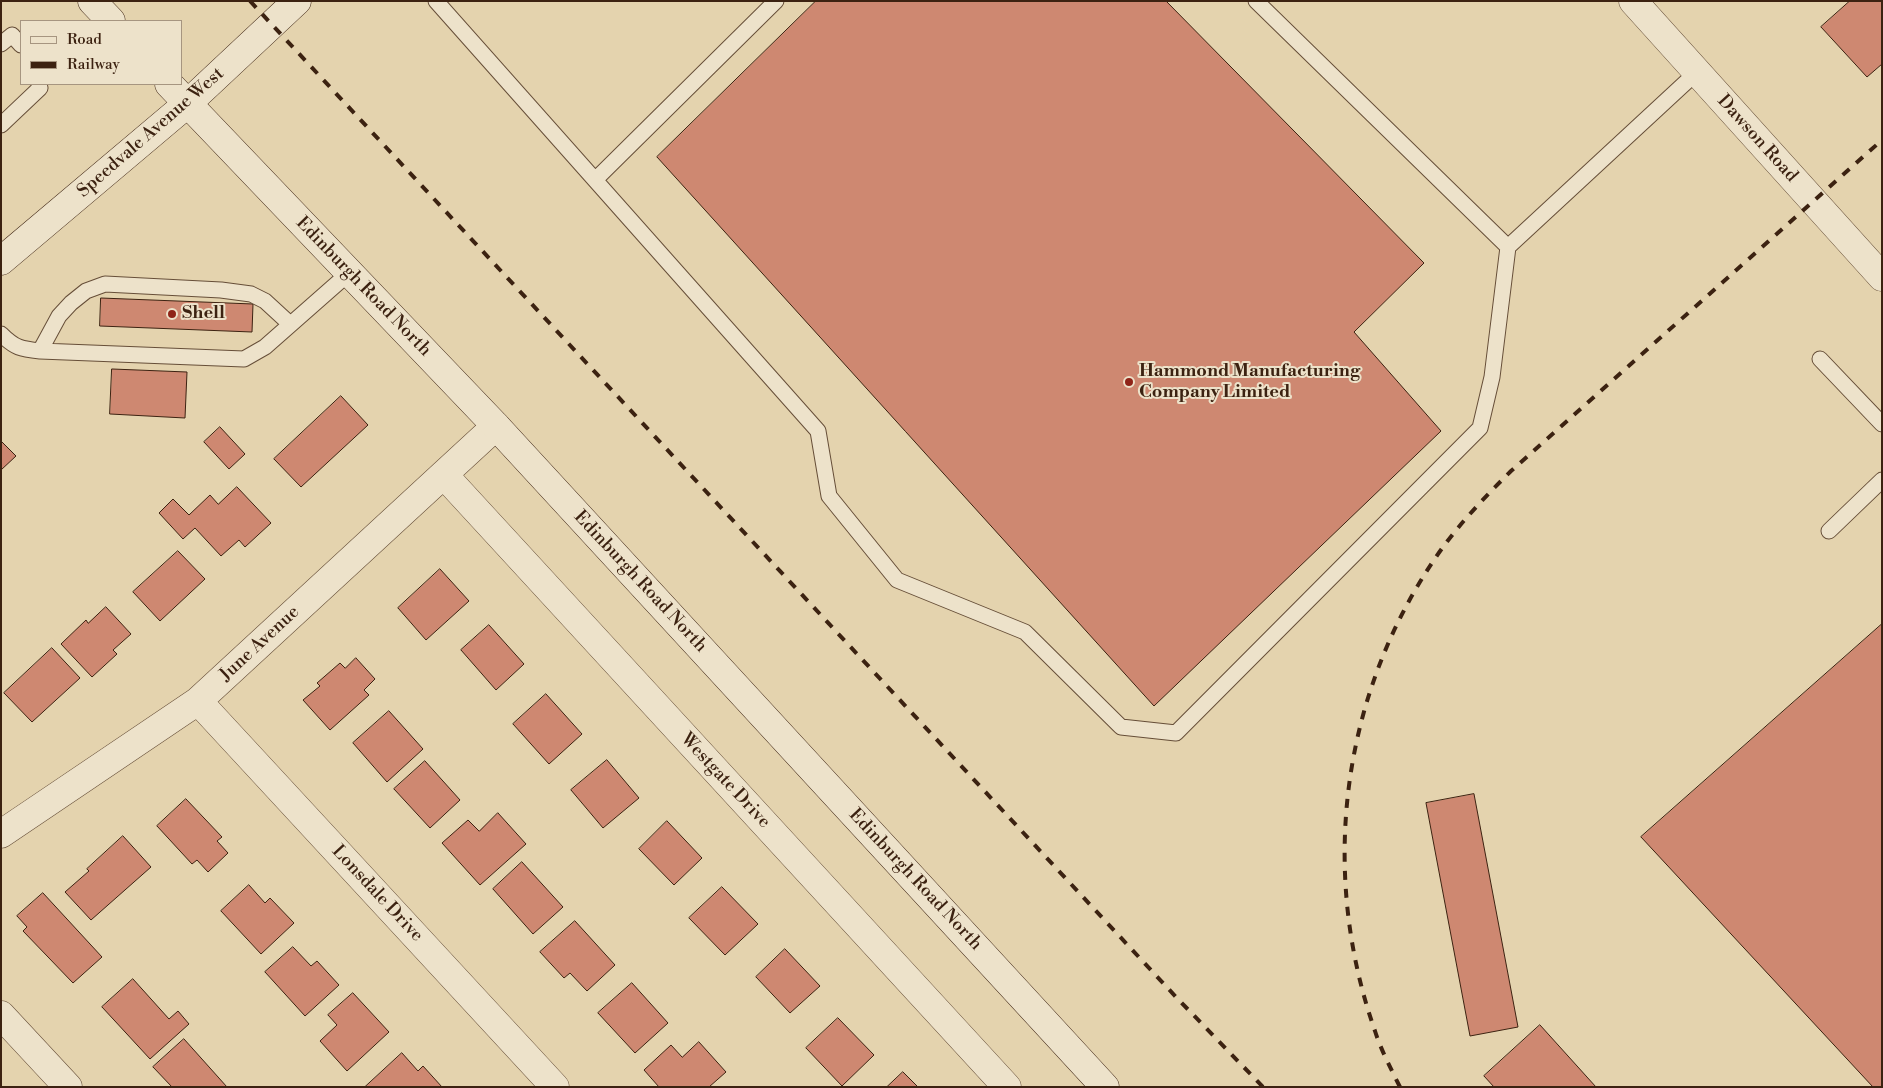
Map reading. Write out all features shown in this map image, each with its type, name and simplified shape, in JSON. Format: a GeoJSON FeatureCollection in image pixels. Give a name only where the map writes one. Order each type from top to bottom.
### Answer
{"type":"FeatureCollection","features":[{"type":"Feature","properties":{"kind":"street"},"geometry":{"type":"LineString","coordinates":[[92,1],[110,20]]}},
{"type":"Feature","properties":{"kind":"street","name":"Speedvale Avenue West"},"geometry":{"type":"LineString","coordinates":[[5,251],[187,104],[298,1]]}},
{"type":"Feature","properties":{"kind":"street","name":"Dawson Road"},"geometry":{"type":"LineString","coordinates":[[1633,1],[1882,277]]}},
{"type":"Feature","properties":{"kind":"street","name":"Edinburgh Road North"},"geometry":{"type":"LineString","coordinates":[[170,85],[496,426],[1105,1087]]}},
{"type":"Feature","properties":{"kind":"street","name":"June Avenue"},"geometry":{"type":"LineString","coordinates":[[1,834],[198,701],[496,426]]}},
{"type":"Feature","properties":{"kind":"street","name":"Westgate Drive"},"geometry":{"type":"LineString","coordinates":[[444,475],[1007,1087]]}},
{"type":"Feature","properties":{"kind":"street","name":"Lonsdale Drive"},"geometry":{"type":"LineString","coordinates":[[198,701],[555,1087]]}},
{"type":"Feature","properties":{"kind":"street"},"geometry":{"type":"LineString","coordinates":[[1,1014],[68,1087]]}},
{"type":"Feature","properties":{"kind":"lane"},"geometry":{"type":"LineString","coordinates":[[436,1],[818,431],[829,496],[897,580],[1025,632],[1121,728],[1176,733],[1480,428],[1492,376],[1508,246],[1697,72]]}},
{"type":"Feature","properties":{"kind":"lane"},"geometry":{"type":"LineString","coordinates":[[595,180],[776,1]]}},
{"type":"Feature","properties":{"kind":"lane"},"geometry":{"type":"LineString","coordinates":[[1256,1],[1508,246]]}},
{"type":"Feature","properties":{"kind":"lane"},"geometry":{"type":"LineString","coordinates":[[1,44],[12,35],[20,44]]}},
{"type":"Feature","properties":{"kind":"lane"},"geometry":{"type":"LineString","coordinates":[[1,124],[20,97],[40,88],[40,85]]}},
{"type":"Feature","properties":{"kind":"lane"},"geometry":{"type":"LineString","coordinates":[[1,334],[12,345],[21,349],[40,351],[244,359],[265,347],[349,273]]}},
{"type":"Feature","properties":{"kind":"lane"},"geometry":{"type":"LineString","coordinates":[[40,351],[59,316],[71,303],[86,291],[105,284],[221,290],[251,294],[265,301],[290,324]]}},
{"type":"Feature","properties":{"kind":"lane"},"geometry":{"type":"LineString","coordinates":[[1820,359],[1882,424]]}},
{"type":"Feature","properties":{"kind":"lane"},"geometry":{"type":"LineString","coordinates":[[1829,531],[1882,480]]}},
{"type":"Feature","properties":{"kind":"building","name":"Hammond Manufacturing Company Limited"},"geometry":{"type":"Polygon","coordinates":[[[816,1],[1166,1],[1424,263],[1354,332],[1441,431],[1154,706],[657,157],[816,1]]]}},
{"type":"Feature","properties":{"kind":"building"},"geometry":{"type":"Polygon","coordinates":[[[1850,1],[1882,1],[1882,64],[1867,77],[1821,27],[1850,1]]]}},
{"type":"Feature","properties":{"kind":"building"},"geometry":{"type":"Polygon","coordinates":[[[101,298],[253,304],[252,332],[100,326],[101,298]]]}},
{"type":"Feature","properties":{"kind":"building"},"geometry":{"type":"Polygon","coordinates":[[[112,369],[187,372],[185,418],[110,414],[112,369]]]}},
{"type":"Feature","properties":{"kind":"building"},"geometry":{"type":"Polygon","coordinates":[[[341,396],[368,425],[301,487],[274,459],[341,396]]]}},
{"type":"Feature","properties":{"kind":"building"},"geometry":{"type":"Polygon","coordinates":[[[220,427],[245,454],[229,469],[204,442],[220,427]]]}},
{"type":"Feature","properties":{"kind":"building"},"geometry":{"type":"Polygon","coordinates":[[[1,441],[16,456],[1,470],[1,441]]]}},
{"type":"Feature","properties":{"kind":"building"},"geometry":{"type":"Polygon","coordinates":[[[237,487],[271,523],[245,547],[239,540],[221,556],[195,528],[183,539],[159,513],[173,499],[189,515],[210,495],[218,504],[237,487]]]}},
{"type":"Feature","properties":{"kind":"building"},"geometry":{"type":"Polygon","coordinates":[[[178,551],[205,579],[160,621],[133,592],[178,551]]]}},
{"type":"Feature","properties":{"kind":"building"},"geometry":{"type":"Polygon","coordinates":[[[440,569],[469,601],[426,640],[398,608],[440,569]]]}},
{"type":"Feature","properties":{"kind":"building"},"geometry":{"type":"Polygon","coordinates":[[[106,607],[131,634],[113,650],[117,654],[92,677],[61,644],[86,620],[88,623],[106,607]]]}},
{"type":"Feature","properties":{"kind":"building"},"geometry":{"type":"Polygon","coordinates":[[[1882,624],[1882,1087],[1873,1087],[1641,837],[1882,624]]]}},
{"type":"Feature","properties":{"kind":"building"},"geometry":{"type":"Polygon","coordinates":[[[489,625],[524,664],[496,690],[461,650],[489,625]]]}},
{"type":"Feature","properties":{"kind":"building"},"geometry":{"type":"Polygon","coordinates":[[[52,648],[80,678],[32,722],[4,693],[52,648]]]}},
{"type":"Feature","properties":{"kind":"building"},"geometry":{"type":"Polygon","coordinates":[[[356,658],[375,679],[364,690],[369,695],[330,730],[303,700],[320,686],[317,683],[340,663],[345,668],[356,658]]]}},
{"type":"Feature","properties":{"kind":"building"},"geometry":{"type":"Polygon","coordinates":[[[546,694],[582,734],[549,764],[513,724],[546,694]]]}},
{"type":"Feature","properties":{"kind":"building"},"geometry":{"type":"Polygon","coordinates":[[[389,711],[423,749],[387,782],[353,743],[389,711]]]}},
{"type":"Feature","properties":{"kind":"building"},"geometry":{"type":"Polygon","coordinates":[[[607,760],[639,798],[603,828],[571,790],[607,760]]]}},
{"type":"Feature","properties":{"kind":"building"},"geometry":{"type":"Polygon","coordinates":[[[425,761],[460,800],[430,828],[394,789],[425,761]]]}},
{"type":"Feature","properties":{"kind":"building"},"geometry":{"type":"Polygon","coordinates":[[[1474,794],[1518,1027],[1470,1036],[1426,803],[1474,794]]]}},
{"type":"Feature","properties":{"kind":"building"},"geometry":{"type":"Polygon","coordinates":[[[186,799],[222,837],[217,841],[228,853],[208,872],[197,860],[192,864],[157,826],[186,799]]]}},
{"type":"Feature","properties":{"kind":"building"},"geometry":{"type":"Polygon","coordinates":[[[498,813],[526,844],[480,885],[442,843],[468,820],[479,831],[498,813]]]}},
{"type":"Feature","properties":{"kind":"building"},"geometry":{"type":"Polygon","coordinates":[[[667,821],[702,858],[674,885],[639,849],[667,821]]]}},
{"type":"Feature","properties":{"kind":"building"},"geometry":{"type":"Polygon","coordinates":[[[123,836],[151,867],[91,920],[65,892],[89,871],[87,869],[123,836]]]}},
{"type":"Feature","properties":{"kind":"building"},"geometry":{"type":"Polygon","coordinates":[[[522,862],[563,907],[533,934],[493,889],[522,862]]]}},
{"type":"Feature","properties":{"kind":"building"},"geometry":{"type":"Polygon","coordinates":[[[249,885],[265,903],[270,898],[294,923],[261,954],[221,911],[249,885]]]}},
{"type":"Feature","properties":{"kind":"building"},"geometry":{"type":"Polygon","coordinates":[[[722,887],[758,924],[725,955],[689,918],[722,887]]]}},
{"type":"Feature","properties":{"kind":"building"},"geometry":{"type":"Polygon","coordinates":[[[43,893],[102,957],[73,983],[23,931],[27,927],[17,916],[43,893]]]}},
{"type":"Feature","properties":{"kind":"building"},"geometry":{"type":"Polygon","coordinates":[[[575,921],[615,965],[587,991],[570,973],[564,978],[540,952],[575,921]]]}},
{"type":"Feature","properties":{"kind":"building"},"geometry":{"type":"Polygon","coordinates":[[[293,947],[311,966],[317,961],[339,985],[305,1016],[265,972],[293,947]]]}},
{"type":"Feature","properties":{"kind":"building"},"geometry":{"type":"Polygon","coordinates":[[[785,949],[820,986],[790,1013],[756,977],[785,949]]]}},
{"type":"Feature","properties":{"kind":"building"},"geometry":{"type":"Polygon","coordinates":[[[133,979],[169,1019],[178,1011],[189,1024],[150,1059],[102,1007],[133,979]]]}},
{"type":"Feature","properties":{"kind":"building"},"geometry":{"type":"Polygon","coordinates":[[[632,983],[668,1023],[635,1053],[598,1013],[632,983]]]}},
{"type":"Feature","properties":{"kind":"building"},"geometry":{"type":"Polygon","coordinates":[[[353,993],[389,1032],[347,1071],[320,1041],[337,1025],[328,1015],[353,993]]]}},
{"type":"Feature","properties":{"kind":"building"},"geometry":{"type":"Polygon","coordinates":[[[838,1018],[874,1055],[842,1086],[806,1048],[838,1018]]]}},
{"type":"Feature","properties":{"kind":"building"},"geometry":{"type":"Polygon","coordinates":[[[1540,1025],[1596,1087],[1494,1087],[1484,1076],[1540,1025]]]}},
{"type":"Feature","properties":{"kind":"building"},"geometry":{"type":"Polygon","coordinates":[[[184,1039],[227,1087],[172,1087],[153,1067],[184,1039]]]}},
{"type":"Feature","properties":{"kind":"building"},"geometry":{"type":"Polygon","coordinates":[[[699,1042],[726,1072],[709,1087],[659,1087],[644,1070],[671,1045],[682,1057],[699,1042]]]}},
{"type":"Feature","properties":{"kind":"building"},"geometry":{"type":"Polygon","coordinates":[[[402,1053],[418,1071],[423,1066],[442,1087],[365,1087],[402,1053]]]}},
{"type":"Feature","properties":{"kind":"building"},"geometry":{"type":"Polygon","coordinates":[[[903,1072],[918,1087],[887,1087],[903,1072]]]}},
{"type":"Feature","properties":{"kind":"railway"},"geometry":{"type":"LineString","coordinates":[[250,1],[1176,997],[1263,1087]]}},
{"type":"Feature","properties":{"kind":"railway"},"geometry":{"type":"LineString","coordinates":[[1400,1087],[1377,1038],[1358,971],[1348,909],[1345,848],[1349,786],[1360,726],[1379,667],[1404,611],[1436,557],[1453,534],[1471,512],[1511,471],[1882,140]]}},
{"type":"Feature","properties":{"kind":"place","name":"Shell"},"geometry":{"type":"Point","coordinates":[172,314]}},
{"type":"Feature","properties":{"kind":"place","name":"Hammond Manufacturing Company Limited"},"geometry":{"type":"Point","coordinates":[1129,382]}}]}
